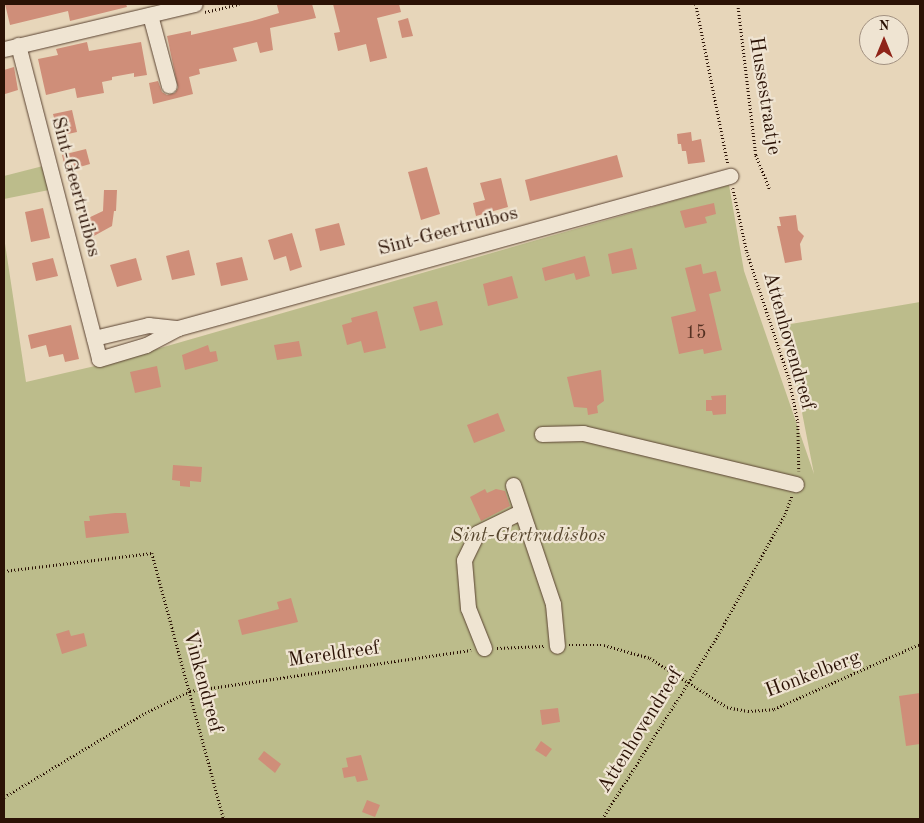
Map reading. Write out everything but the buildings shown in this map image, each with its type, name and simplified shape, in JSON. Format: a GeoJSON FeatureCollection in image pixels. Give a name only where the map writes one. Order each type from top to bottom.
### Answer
{"type":"FeatureCollection","features":[{"type":"Feature","properties":{"kind":"street"},"geometry":{"type":"LineString","coordinates":[[11,47],[195,4]]}},
{"type":"Feature","properties":{"kind":"street"},"geometry":{"type":"LineString","coordinates":[[150,15],[170,86]]}},
{"type":"Feature","properties":{"kind":"street","name":"Sint-Geertruibos"},"geometry":{"type":"LineString","coordinates":[[11,47],[94,338],[98,359],[146,345],[178,328],[730,176]]}},
{"type":"Feature","properties":{"kind":"street","name":"Sint-Geertruibos"},"geometry":{"type":"LineString","coordinates":[[94,338],[148,325],[178,328]]}},
{"type":"Feature","properties":{"kind":"street"},"geometry":{"type":"LineString","coordinates":[[542,434],[583,433],[796,484]]}},
{"type":"Feature","properties":{"kind":"street"},"geometry":{"type":"LineString","coordinates":[[513,485],[520,512],[553,604],[557,646]]}},
{"type":"Feature","properties":{"kind":"street"},"geometry":{"type":"LineString","coordinates":[[484,648],[468,608],[464,560],[477,533],[520,512]]}},
{"type":"Feature","properties":{"kind":"path","name":"Attenhovendreef"},"geometry":{"type":"LineString","coordinates":[[602,819],[714,642],[785,514],[796,484],[800,464],[796,413],[789,378],[747,252],[696,4]]}},
{"type":"Feature","properties":{"kind":"path","name":"Hussestraatje"},"geometry":{"type":"LineString","coordinates":[[738,4],[756,155],[770,190]]}},
{"type":"Feature","properties":{"kind":"path","name":"Vinkendreef"},"geometry":{"type":"LineString","coordinates":[[4,571],[152,553],[224,819]]}},
{"type":"Feature","properties":{"kind":"path","name":"Honkelberg"},"geometry":{"type":"LineString","coordinates":[[688,681],[727,706],[748,710],[774,709],[920,644]]}},
{"type":"Feature","properties":{"kind":"path","name":"Mereldreef"},"geometry":{"type":"LineString","coordinates":[[4,797],[145,713],[190,691],[484,648],[604,645],[650,658],[688,681]]}},
{"type":"Feature","properties":{"kind":"green space"},"geometry":{"type":"Polygon","coordinates":[[[43,166],[49,190],[4,199],[4,176],[43,166]]]}},
{"type":"Feature","properties":{"kind":"green space","name":"Sint-Gertrudisbos"},"geometry":{"type":"Polygon","coordinates":[[[729,185],[744,271],[814,474],[785,325],[920,302],[920,819],[4,819],[4,237],[26,382],[108,363],[729,185]]]}}]}
